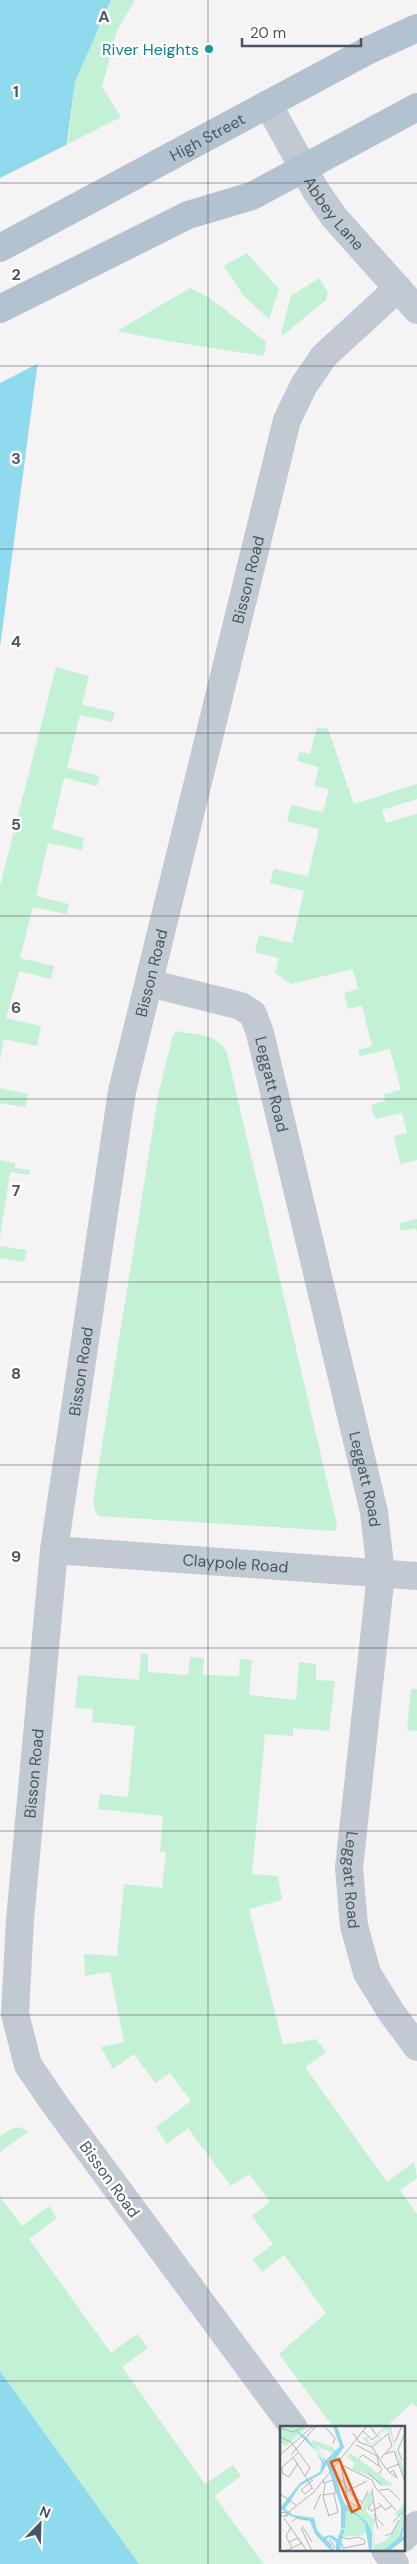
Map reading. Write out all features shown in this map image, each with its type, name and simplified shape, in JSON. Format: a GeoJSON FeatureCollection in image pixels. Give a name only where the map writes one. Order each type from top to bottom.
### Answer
{"type":"FeatureCollection","features":[{"type":"Feature","properties":{"kind":"main road","name":"High Street"},"geometry":{"type":"LineString","coordinates":[[0,248],[369,50],[417,28]]}},
{"type":"Feature","properties":{"kind":"main road"},"geometry":{"type":"LineString","coordinates":[[0,309],[188,215],[252,196],[417,108]]}},
{"type":"Feature","properties":{"kind":"street","name":"Abbey Lane"},"geometry":{"type":"LineString","coordinates":[[268,104],[302,169],[334,216],[417,310]]}},
{"type":"Feature","properties":{"kind":"street","name":"Bisson Road"},"geometry":{"type":"LineString","coordinates":[[293,2426],[62,2114],[28,2065],[15,2014],[20,1920],[54,1550],[122,1091],[288,420],[304,385],[324,356],[398,288]]}},
{"type":"Feature","properties":{"kind":"street","name":"Leggatt Road"},"geometry":{"type":"LineString","coordinates":[[149,983],[241,1006],[253,1014],[256,1022],[374,1512],[381,1574],[349,1868],[354,1926],[367,1973],[391,2012],[417,2047]]}},
{"type":"Feature","properties":{"kind":"street","name":"Claypole Road"},"geometry":{"type":"LineString","coordinates":[[54,1550],[417,1576]]}},
{"type":"Feature","properties":{"kind":"street"},"geometry":{"type":"LineString","coordinates":[[404,2539],[417,2525]]}},
{"type":"Feature","properties":{"kind":"green space"},"geometry":{"type":"Polygon","coordinates":[[[111,0],[135,0],[117,30],[102,87],[121,117],[68,144],[75,82],[111,0]]]}},
{"type":"Feature","properties":{"kind":"green space"},"geometry":{"type":"Polygon","coordinates":[[[247,253],[279,289],[269,319],[243,295],[224,266],[247,253]]]}},
{"type":"Feature","properties":{"kind":"green space"},"geometry":{"type":"Polygon","coordinates":[[[319,278],[328,292],[326,300],[282,336],[281,333],[291,296],[319,278]]]}},
{"type":"Feature","properties":{"kind":"green space"},"geometry":{"type":"Polygon","coordinates":[[[190,288],[211,299],[266,342],[264,356],[117,331],[190,288]]]}},
{"type":"Feature","properties":{"kind":"green space"},"geometry":{"type":"Polygon","coordinates":[[[56,667],[89,676],[82,705],[115,712],[112,722],[80,715],[67,768],[100,776],[97,786],[64,778],[52,829],[84,838],[82,850],[48,843],[36,896],[69,904],[67,914],[33,907],[20,958],[54,966],[51,979],[19,971],[6,1018],[41,1026],[37,1046],[4,1039],[0,1061],[0,886],[56,667]]]}},
{"type":"Feature","properties":{"kind":"green space"},"geometry":{"type":"Polygon","coordinates":[[[317,727],[328,729],[354,804],[417,784],[417,799],[382,810],[386,823],[417,814],[417,1160],[400,1164],[394,1136],[407,1133],[402,1113],[375,1119],[371,1105],[385,1101],[384,1094],[401,1090],[390,1049],[360,1056],[358,1050],[372,1046],[362,1006],[348,1009],[344,993],[358,989],[353,969],[291,984],[275,973],[279,958],[255,952],[259,935],[292,943],[304,891],[270,883],[274,869],[308,876],[319,829],[287,821],[291,805],[323,812],[329,789],[314,786],[319,767],[297,761],[299,752],[310,754],[317,727]]]}},
{"type":"Feature","properties":{"kind":"green space"},"geometry":{"type":"Polygon","coordinates":[[[176,1031],[212,1038],[223,1046],[227,1053],[337,1524],[335,1531],[98,1516],[95,1510],[93,1501],[159,1091],[173,1035],[176,1031]]]}},
{"type":"Feature","properties":{"kind":"green space"},"geometry":{"type":"Polygon","coordinates":[[[0,1088],[28,1094],[25,1107],[0,1103],[0,1088]]]}},
{"type":"Feature","properties":{"kind":"green space"},"geometry":{"type":"Polygon","coordinates":[[[0,1160],[15,1163],[15,1168],[30,1170],[29,1175],[10,1172],[0,1238],[0,1160]]]}},
{"type":"Feature","properties":{"kind":"green space"},"geometry":{"type":"Polygon","coordinates":[[[417,1219],[417,1233],[416,1228],[401,1231],[399,1223],[417,1219]]]}},
{"type":"Feature","properties":{"kind":"green space"},"geometry":{"type":"Polygon","coordinates":[[[0,1246],[27,1250],[24,1262],[0,1258],[0,1246]]]}},
{"type":"Feature","properties":{"kind":"green space"},"geometry":{"type":"Polygon","coordinates":[[[141,1654],[148,1654],[148,1672],[188,1675],[190,1657],[204,1658],[203,1675],[239,1676],[240,1659],[252,1660],[249,1695],[296,1700],[299,1662],[316,1664],[316,1680],[335,1681],[329,1731],[293,1728],[293,1736],[265,1734],[252,1874],[278,1876],[282,1900],[249,1909],[283,2045],[316,2039],[326,2052],[305,2067],[387,2182],[414,2162],[417,2178],[400,2190],[417,2214],[417,2407],[412,2403],[387,2426],[333,2426],[279,2354],[326,2313],[284,2255],[262,2272],[253,2259],[273,2244],[252,2216],[270,2202],[249,2174],[231,2186],[188,2128],[167,2144],[156,2127],[191,2101],[170,2073],[155,2083],[134,2054],[113,2069],[101,2047],[124,2042],[110,1972],[85,1976],[84,1954],[117,1956],[124,1884],[162,1888],[166,1852],[160,1851],[163,1816],[98,1809],[100,1794],[128,1797],[135,1726],[92,1722],[93,1709],[75,1708],[78,1675],[139,1680],[141,1654]]]}},
{"type":"Feature","properties":{"kind":"green space"},"geometry":{"type":"Polygon","coordinates":[[[411,1689],[417,1689],[417,1731],[407,1730],[411,1689]]]}},
{"type":"Feature","properties":{"kind":"green space"},"geometry":{"type":"Polygon","coordinates":[[[18,2127],[29,2131],[0,2152],[0,2136],[18,2127]]]}},
{"type":"Feature","properties":{"kind":"green space"},"geometry":{"type":"Polygon","coordinates":[[[0,2197],[22,2226],[49,2206],[57,2218],[29,2239],[111,2353],[137,2334],[148,2348],[122,2367],[205,2484],[233,2465],[241,2476],[214,2496],[264,2564],[139,2564],[0,2371],[0,2197]]]}},
{"type":"Feature","properties":{"kind":"water"},"geometry":{"type":"Polygon","coordinates":[[[0,0],[111,0],[75,82],[0,647],[0,0]]]}},
{"type":"Feature","properties":{"kind":"water"},"geometry":{"type":"Polygon","coordinates":[[[0,2371],[139,2564],[0,2564],[0,2371]]]}},
{"type":"Feature","properties":{"kind":"pier"},"geometry":{"type":"Polygon","coordinates":[[[68,144],[41,362],[0,383],[0,178],[68,144]]]}},
{"type":"Feature","properties":{"kind":"place","name":"River Heights"},"geometry":{"type":"Point","coordinates":[209,49]}}]}
